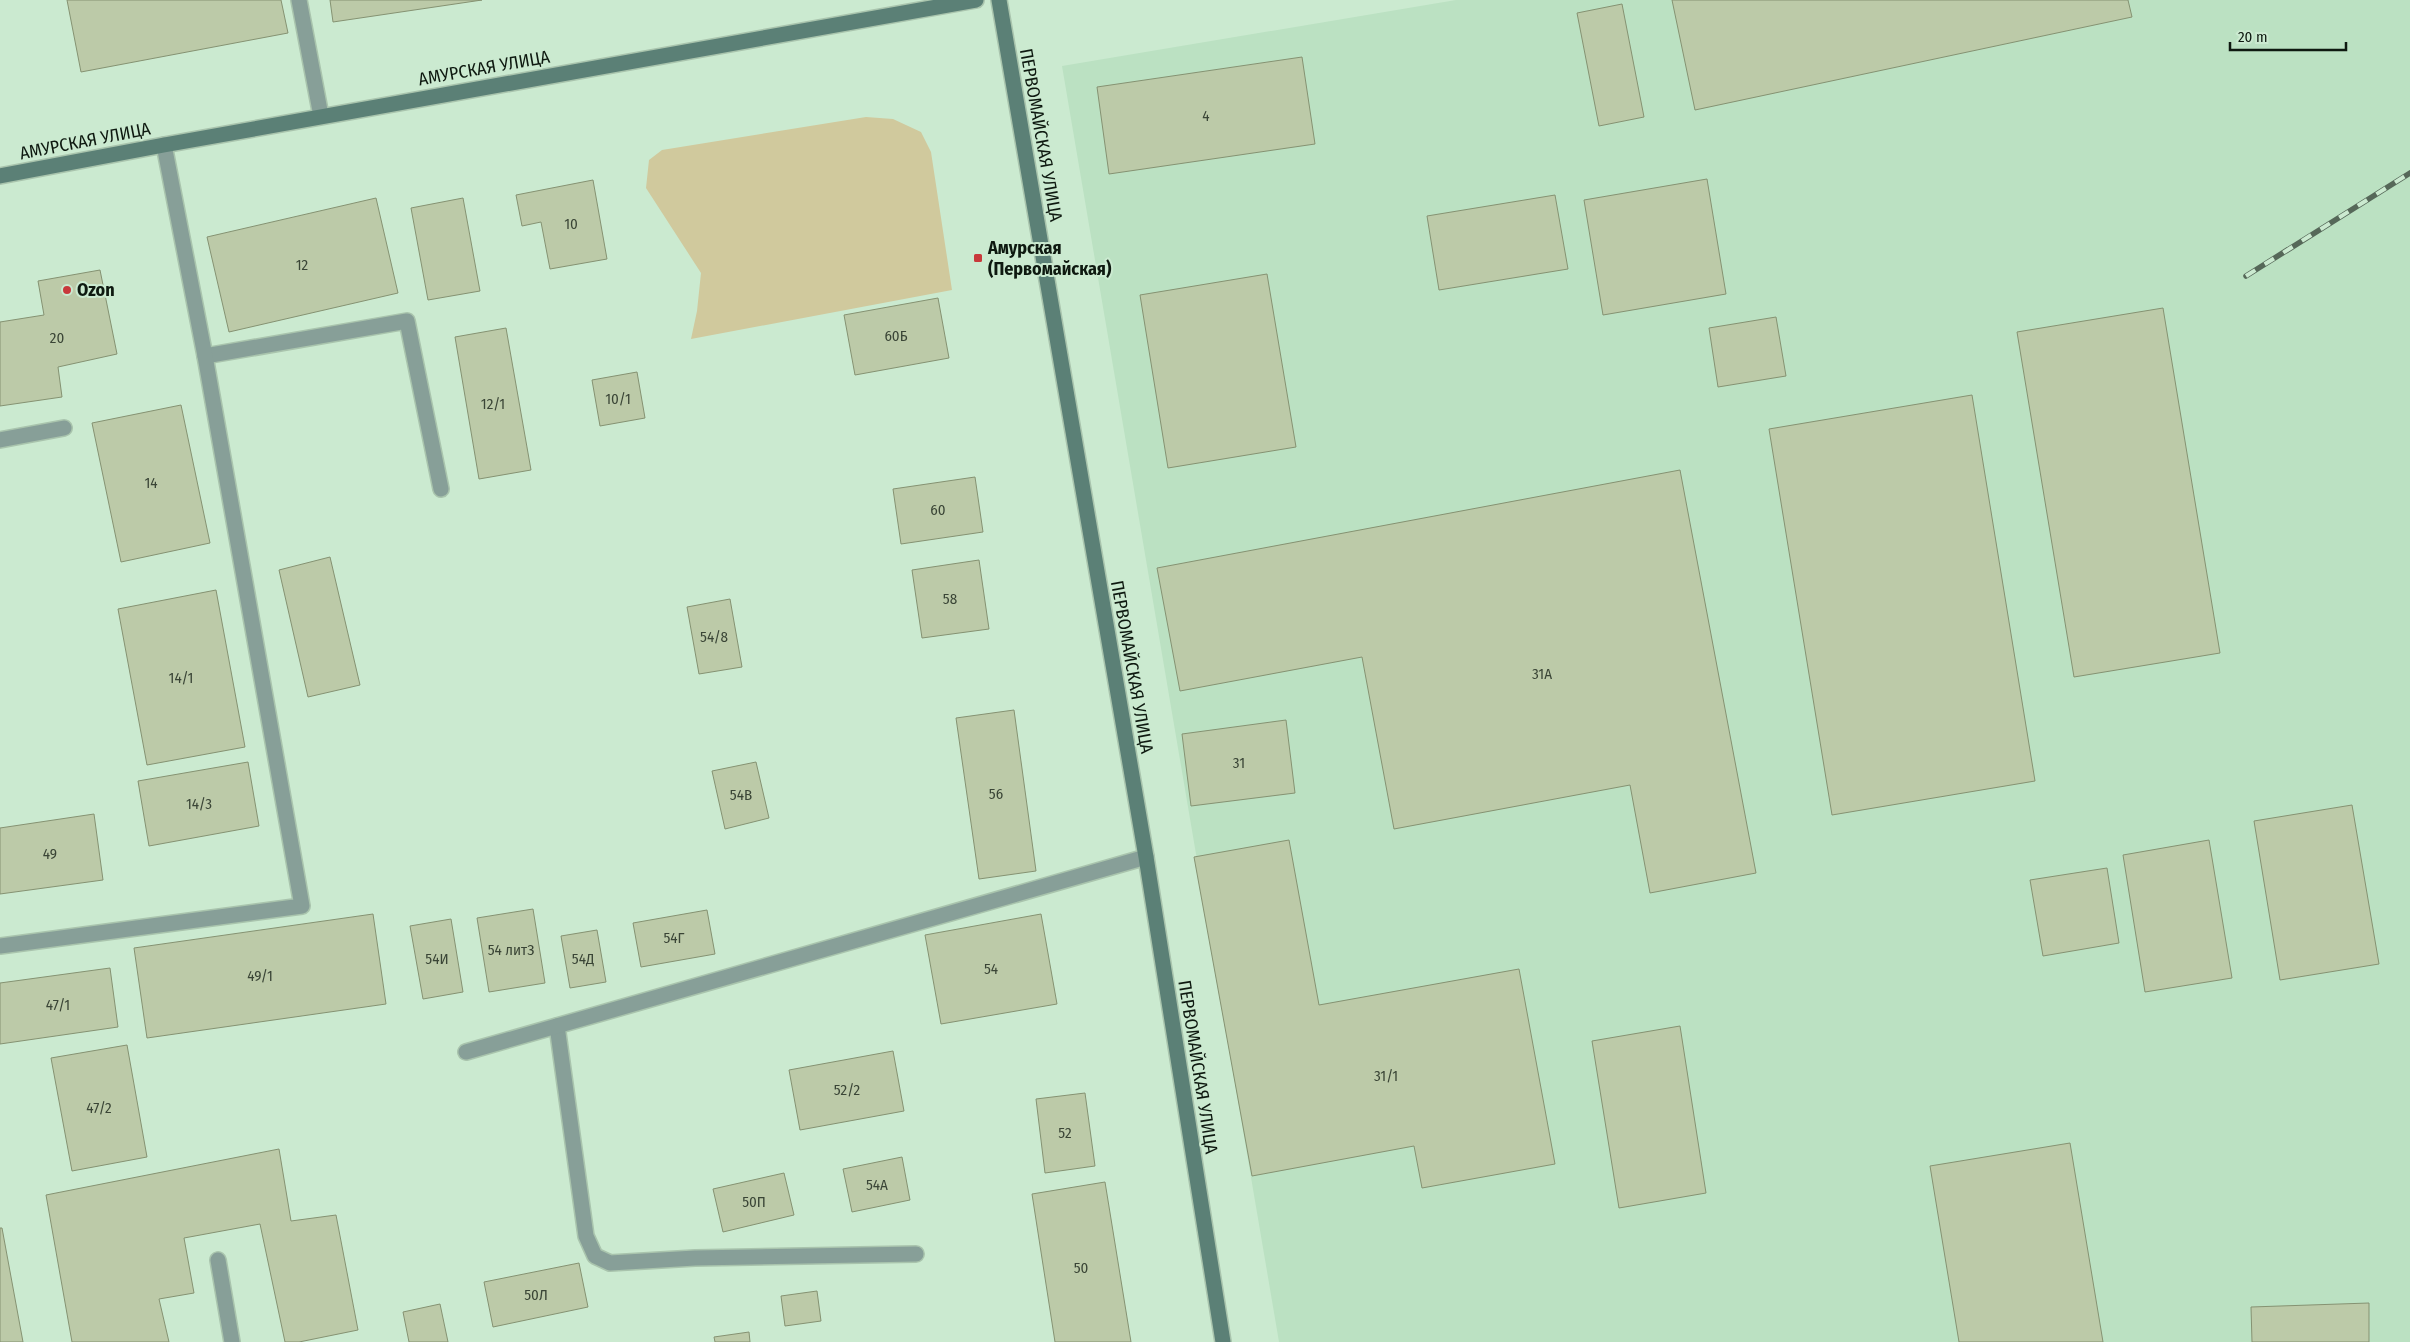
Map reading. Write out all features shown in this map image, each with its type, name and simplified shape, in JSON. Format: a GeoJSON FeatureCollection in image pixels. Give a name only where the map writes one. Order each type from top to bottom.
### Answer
{"type":"FeatureCollection","features":[{"type":"Feature","properties":{"kind":"street","name":"АМУРСКАЯ УЛИЦА"},"geometry":{"type":"LineString","coordinates":[[0,176],[321,116],[976,0]]}},
{"type":"Feature","properties":{"kind":"street","name":"ПЕРВОМАЙСКАЯ УЛИЦА"},"geometry":{"type":"LineString","coordinates":[[998,0],[1146,857],[1223,1342]]}},
{"type":"Feature","properties":{"kind":"lane"},"geometry":{"type":"LineString","coordinates":[[299,0],[321,116]]}},
{"type":"Feature","properties":{"kind":"lane"},"geometry":{"type":"LineString","coordinates":[[0,946],[302,906],[205,356],[164,145]]}},
{"type":"Feature","properties":{"kind":"lane"},"geometry":{"type":"LineString","coordinates":[[205,356],[407,321],[441,488]]}},
{"type":"Feature","properties":{"kind":"lane"},"geometry":{"type":"LineString","coordinates":[[0,440],[64,428]]}},
{"type":"Feature","properties":{"kind":"lane"},"geometry":{"type":"LineString","coordinates":[[466,1052],[1146,857]]}},
{"type":"Feature","properties":{"kind":"lane"},"geometry":{"type":"LineString","coordinates":[[557,1026],[586,1236],[595,1256],[610,1263],[695,1258],[916,1254]]}},
{"type":"Feature","properties":{"kind":"lane"},"geometry":{"type":"LineString","coordinates":[[218,1260],[232,1342]]}},
{"type":"Feature","properties":{"kind":"shaded area"},"geometry":{"type":"Polygon","coordinates":[[[1456,0],[2410,0],[2410,1342],[1279,1342],[1062,66],[1456,0]]]}},
{"type":"Feature","properties":{"kind":"shaded area"},"geometry":{"type":"Polygon","coordinates":[[[866,117],[893,119],[921,132],[931,152],[952,290],[691,339],[697,311],[701,273],[646,188],[649,160],[662,150],[866,117]]]}},
{"type":"Feature","properties":{"kind":"building"},"geometry":{"type":"Polygon","coordinates":[[[67,0],[281,0],[288,33],[81,72],[67,0]]]}},
{"type":"Feature","properties":{"kind":"building"},"geometry":{"type":"Polygon","coordinates":[[[330,0],[482,0],[333,22],[330,0]]]}},
{"type":"Feature","properties":{"kind":"building"},"geometry":{"type":"Polygon","coordinates":[[[1672,0],[2128,0],[2132,17],[1695,110],[1672,0]]]}},
{"type":"Feature","properties":{"kind":"building"},"geometry":{"type":"Polygon","coordinates":[[[1622,4],[1644,117],[1599,126],[1577,13],[1622,4]]]}},
{"type":"Feature","properties":{"kind":"building"},"geometry":{"type":"Polygon","coordinates":[[[1302,57],[1315,144],[1109,174],[1097,87],[1302,57]]]}},
{"type":"Feature","properties":{"kind":"building"},"geometry":{"type":"Polygon","coordinates":[[[1707,179],[1726,294],[1603,315],[1584,200],[1707,179]]]}},
{"type":"Feature","properties":{"kind":"building"},"geometry":{"type":"Polygon","coordinates":[[[593,180],[607,259],[550,269],[541,222],[522,226],[516,195],[593,180]]]}},
{"type":"Feature","properties":{"kind":"building"},"geometry":{"type":"Polygon","coordinates":[[[1555,195],[1568,269],[1439,290],[1427,216],[1555,195]]]}},
{"type":"Feature","properties":{"kind":"building"},"geometry":{"type":"Polygon","coordinates":[[[376,198],[398,293],[229,332],[207,237],[376,198]]]}},
{"type":"Feature","properties":{"kind":"building"},"geometry":{"type":"Polygon","coordinates":[[[463,198],[480,291],[428,300],[411,208],[463,198]]]}},
{"type":"Feature","properties":{"kind":"building"},"geometry":{"type":"Polygon","coordinates":[[[100,270],[117,354],[58,367],[62,397],[0,406],[0,322],[44,315],[38,281],[100,270]]]}},
{"type":"Feature","properties":{"kind":"building"},"geometry":{"type":"Polygon","coordinates":[[[1267,274],[1296,447],[1168,468],[1140,295],[1267,274]]]}},
{"type":"Feature","properties":{"kind":"building"},"geometry":{"type":"Polygon","coordinates":[[[938,298],[949,358],[855,375],[844,315],[938,298]]]}},
{"type":"Feature","properties":{"kind":"building"},"geometry":{"type":"Polygon","coordinates":[[[2163,308],[2220,653],[2074,677],[2017,332],[2163,308]]]}},
{"type":"Feature","properties":{"kind":"building"},"geometry":{"type":"Polygon","coordinates":[[[1776,317],[1786,376],[1718,387],[1709,328],[1776,317]]]}},
{"type":"Feature","properties":{"kind":"building"},"geometry":{"type":"Polygon","coordinates":[[[506,328],[531,470],[479,479],[455,337],[506,328]]]}},
{"type":"Feature","properties":{"kind":"building"},"geometry":{"type":"Polygon","coordinates":[[[637,372],[645,418],[600,426],[592,380],[637,372]]]}},
{"type":"Feature","properties":{"kind":"building"},"geometry":{"type":"Polygon","coordinates":[[[1972,395],[2035,781],[1832,815],[1769,429],[1972,395]]]}},
{"type":"Feature","properties":{"kind":"building"},"geometry":{"type":"Polygon","coordinates":[[[181,405],[210,543],[121,562],[92,423],[181,405]]]}},
{"type":"Feature","properties":{"kind":"building"},"geometry":{"type":"Polygon","coordinates":[[[1680,470],[1756,873],[1650,893],[1630,785],[1394,829],[1362,657],[1180,691],[1157,568],[1680,470]]]}},
{"type":"Feature","properties":{"kind":"building"},"geometry":{"type":"Polygon","coordinates":[[[975,477],[983,532],[901,544],[893,489],[975,477]]]}},
{"type":"Feature","properties":{"kind":"building"},"geometry":{"type":"Polygon","coordinates":[[[330,557],[360,685],[308,697],[279,570],[330,557]]]}},
{"type":"Feature","properties":{"kind":"building"},"geometry":{"type":"Polygon","coordinates":[[[979,560],[989,629],[922,638],[912,570],[979,560]]]}},
{"type":"Feature","properties":{"kind":"building"},"geometry":{"type":"Polygon","coordinates":[[[216,590],[245,747],[147,765],[118,609],[216,590]]]}},
{"type":"Feature","properties":{"kind":"building"},"geometry":{"type":"Polygon","coordinates":[[[730,599],[742,667],[699,674],[687,607],[730,599]]]}},
{"type":"Feature","properties":{"kind":"building"},"geometry":{"type":"Polygon","coordinates":[[[1014,710],[1036,871],[979,879],[956,718],[1014,710]]]}},
{"type":"Feature","properties":{"kind":"building"},"geometry":{"type":"Polygon","coordinates":[[[1286,720],[1295,793],[1191,806],[1182,734],[1286,720]]]}},
{"type":"Feature","properties":{"kind":"building"},"geometry":{"type":"Polygon","coordinates":[[[248,762],[259,826],[149,846],[138,781],[248,762]]]}},
{"type":"Feature","properties":{"kind":"building"},"geometry":{"type":"Polygon","coordinates":[[[756,762],[769,818],[725,829],[712,771],[756,762]]]}},
{"type":"Feature","properties":{"kind":"building"},"geometry":{"type":"Polygon","coordinates":[[[2352,805],[2379,964],[2280,980],[2254,821],[2352,805]]]}},
{"type":"Feature","properties":{"kind":"building"},"geometry":{"type":"Polygon","coordinates":[[[94,814],[103,880],[0,894],[0,828],[94,814]]]}},
{"type":"Feature","properties":{"kind":"building"},"geometry":{"type":"Polygon","coordinates":[[[1289,840],[1319,1005],[1519,969],[1555,1164],[1422,1188],[1414,1146],[1252,1176],[1194,857],[1289,840]]]}},
{"type":"Feature","properties":{"kind":"building"},"geometry":{"type":"Polygon","coordinates":[[[2209,840],[2232,978],[2145,992],[2123,855],[2209,840]]]}},
{"type":"Feature","properties":{"kind":"building"},"geometry":{"type":"Polygon","coordinates":[[[2107,868],[2119,943],[2043,956],[2030,880],[2107,868]]]}},
{"type":"Feature","properties":{"kind":"building"},"geometry":{"type":"Polygon","coordinates":[[[533,909],[545,983],[489,992],[477,918],[533,909]]]}},
{"type":"Feature","properties":{"kind":"building"},"geometry":{"type":"Polygon","coordinates":[[[707,910],[715,954],[641,967],[633,923],[707,910]]]}},
{"type":"Feature","properties":{"kind":"building"},"geometry":{"type":"Polygon","coordinates":[[[373,914],[386,1004],[147,1038],[134,948],[373,914]]]}},
{"type":"Feature","properties":{"kind":"building"},"geometry":{"type":"Polygon","coordinates":[[[1041,914],[1057,1004],[941,1024],[925,935],[1041,914]]]}},
{"type":"Feature","properties":{"kind":"building"},"geometry":{"type":"Polygon","coordinates":[[[451,919],[463,992],[423,999],[410,926],[451,919]]]}},
{"type":"Feature","properties":{"kind":"building"},"geometry":{"type":"Polygon","coordinates":[[[597,930],[606,982],[570,988],[561,936],[597,930]]]}},
{"type":"Feature","properties":{"kind":"building"},"geometry":{"type":"Polygon","coordinates":[[[110,968],[118,1027],[0,1044],[0,983],[110,968]]]}},
{"type":"Feature","properties":{"kind":"building"},"geometry":{"type":"Polygon","coordinates":[[[1680,1026],[1706,1193],[1619,1208],[1592,1041],[1680,1026]]]}},
{"type":"Feature","properties":{"kind":"building"},"geometry":{"type":"Polygon","coordinates":[[[127,1045],[147,1157],[72,1171],[51,1058],[127,1045]]]}},
{"type":"Feature","properties":{"kind":"building"},"geometry":{"type":"Polygon","coordinates":[[[893,1051],[904,1111],[800,1130],[789,1070],[893,1051]]]}},
{"type":"Feature","properties":{"kind":"building"},"geometry":{"type":"Polygon","coordinates":[[[1085,1093],[1095,1166],[1045,1173],[1036,1099],[1085,1093]]]}},
{"type":"Feature","properties":{"kind":"building"},"geometry":{"type":"Polygon","coordinates":[[[2070,1143],[2103,1342],[1959,1342],[1930,1166],[2070,1143]]]}},
{"type":"Feature","properties":{"kind":"building"},"geometry":{"type":"Polygon","coordinates":[[[279,1149],[291,1221],[336,1215],[358,1330],[299,1342],[285,1342],[260,1224],[184,1238],[194,1293],[159,1299],[169,1342],[72,1342],[46,1195],[279,1149]]]}},
{"type":"Feature","properties":{"kind":"building"},"geometry":{"type":"Polygon","coordinates":[[[902,1157],[910,1200],[852,1212],[843,1169],[902,1157]]]}},
{"type":"Feature","properties":{"kind":"building"},"geometry":{"type":"Polygon","coordinates":[[[784,1173],[794,1215],[723,1232],[713,1189],[784,1173]]]}},
{"type":"Feature","properties":{"kind":"building"},"geometry":{"type":"Polygon","coordinates":[[[1105,1182],[1131,1342],[1055,1342],[1032,1194],[1105,1182]]]}},
{"type":"Feature","properties":{"kind":"building"},"geometry":{"type":"Polygon","coordinates":[[[0,1228],[2,1228],[23,1342],[0,1342],[0,1228]]]}},
{"type":"Feature","properties":{"kind":"building"},"geometry":{"type":"Polygon","coordinates":[[[579,1263],[588,1307],[493,1327],[484,1282],[579,1263]]]}},
{"type":"Feature","properties":{"kind":"building"},"geometry":{"type":"Polygon","coordinates":[[[817,1291],[821,1321],[785,1326],[781,1296],[817,1291]]]}},
{"type":"Feature","properties":{"kind":"building"},"geometry":{"type":"Polygon","coordinates":[[[2369,1303],[2369,1342],[2252,1342],[2251,1307],[2369,1303]]]}},
{"type":"Feature","properties":{"kind":"building"},"geometry":{"type":"Polygon","coordinates":[[[440,1304],[448,1342],[409,1342],[403,1312],[440,1304]]]}},
{"type":"Feature","properties":{"kind":"building"},"geometry":{"type":"Polygon","coordinates":[[[749,1332],[750,1342],[715,1342],[714,1337],[749,1332]]]}},
{"type":"Feature","properties":{"kind":"railway"},"geometry":{"type":"LineString","coordinates":[[2246,276],[2410,173]]}},
{"type":"Feature","properties":{"kind":"place","name":"Амурская (Первомайская)"},"geometry":{"type":"Point","coordinates":[978,258]}},
{"type":"Feature","properties":{"kind":"place","name":"Ozon"},"geometry":{"type":"Point","coordinates":[67,290]}}]}
